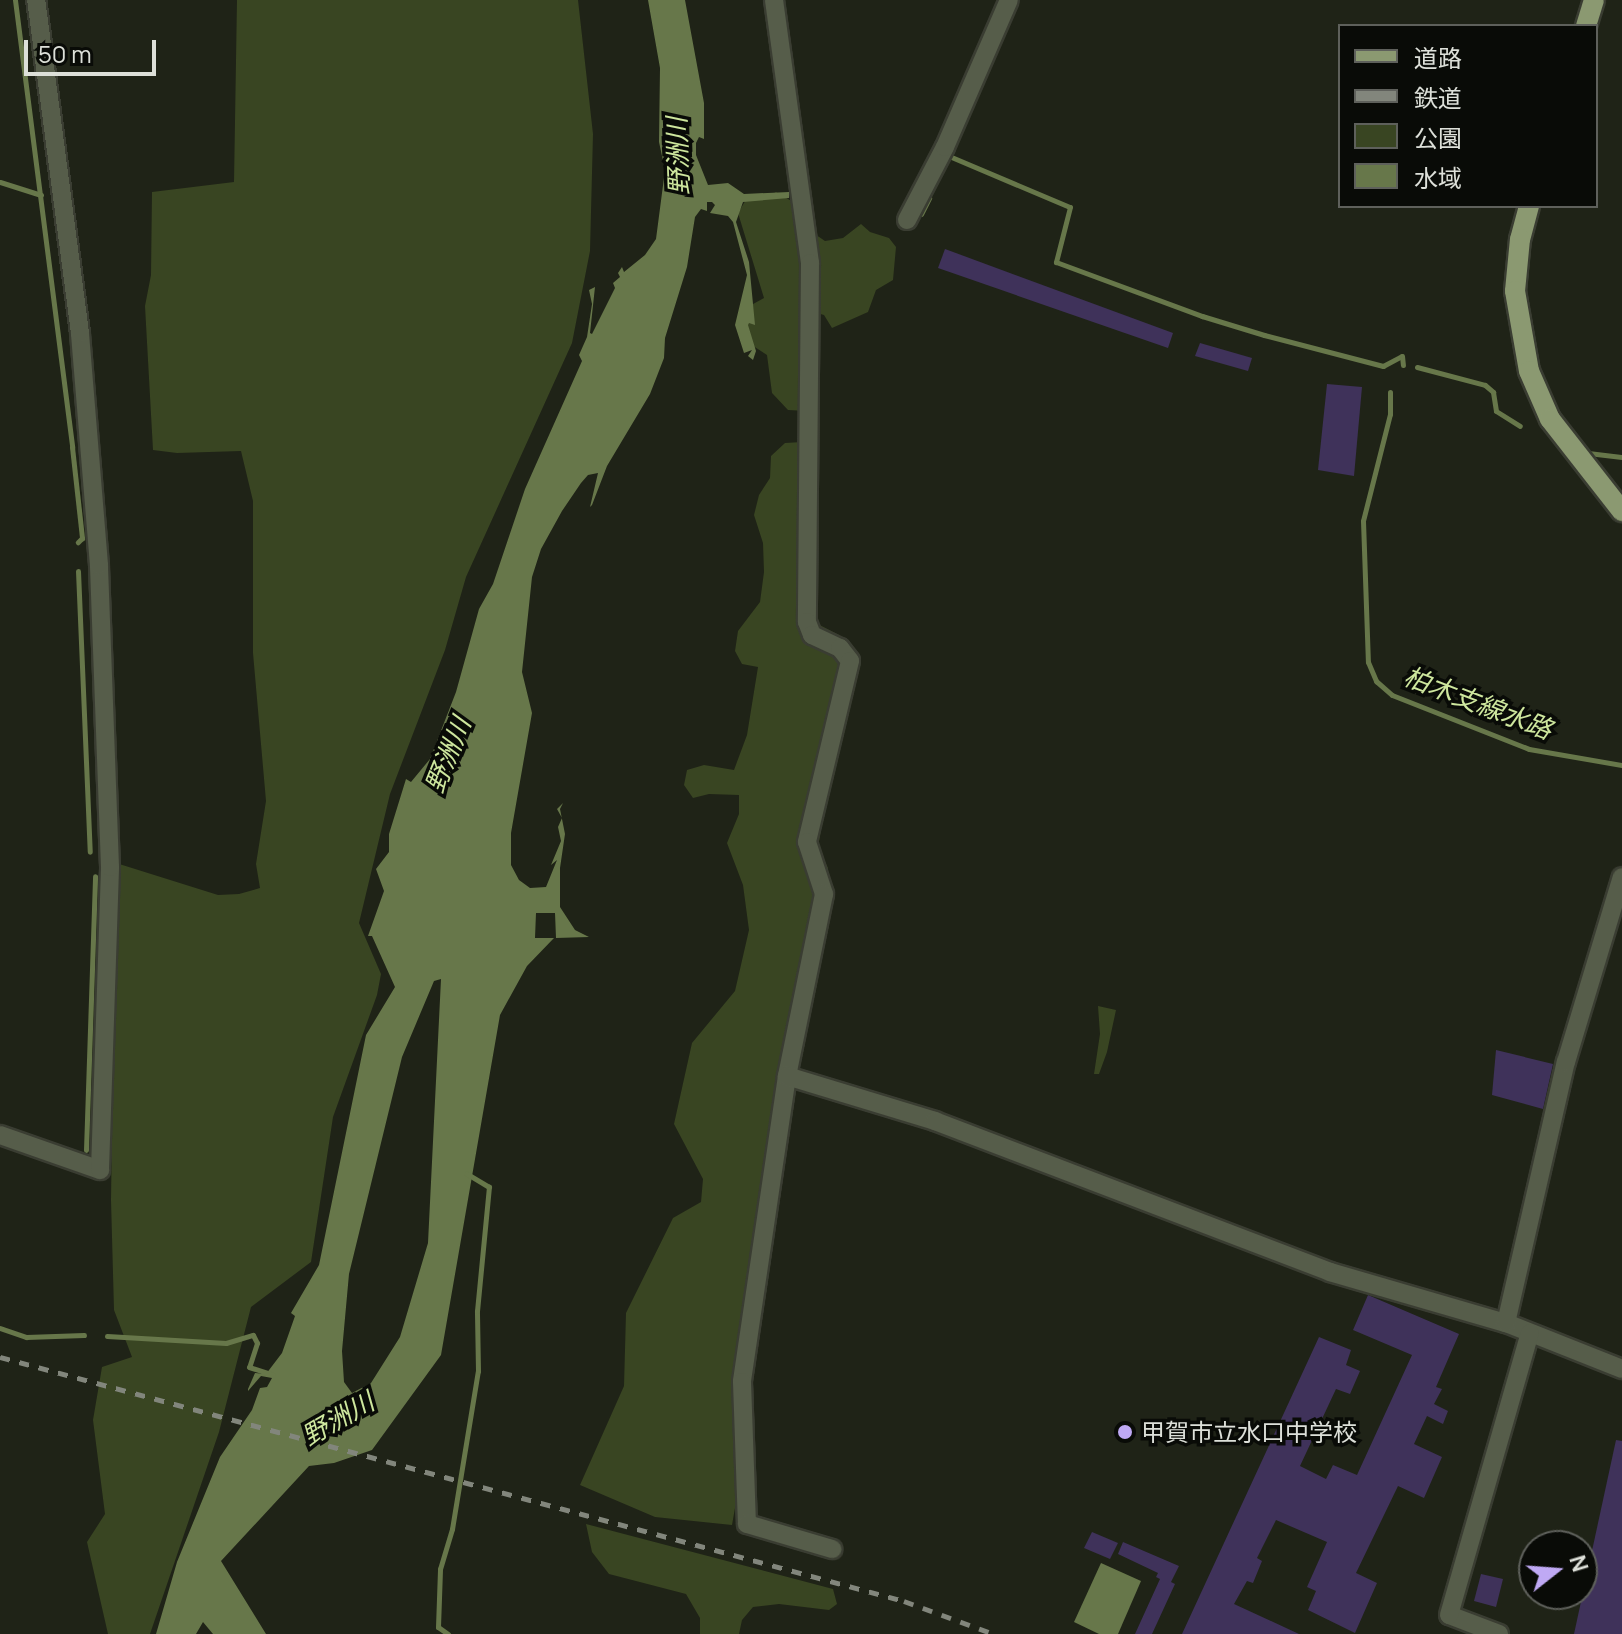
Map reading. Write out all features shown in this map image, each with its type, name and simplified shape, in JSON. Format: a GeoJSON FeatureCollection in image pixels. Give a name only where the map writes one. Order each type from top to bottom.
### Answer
{"type":"FeatureCollection","features":[{"type":"Feature","properties":{"kind":"main road"},"geometry":{"type":"LineString","coordinates":[[1587,24],[1594,0]]}},
{"type":"Feature","properties":{"kind":"main road"},"geometry":{"type":"LineString","coordinates":[[1528,208],[1520,239],[1515,291],[1529,371],[1550,419],[1622,511]]}},
{"type":"Feature","properties":{"kind":"street"},"geometry":{"type":"LineString","coordinates":[[0,1135],[100,1170],[110,867],[99,565],[80,333],[36,0]]}},
{"type":"Feature","properties":{"kind":"street"},"geometry":{"type":"LineString","coordinates":[[774,0],[810,263],[807,622],[812,635],[840,648],[850,661],[807,842],[824,894],[787,1076],[742,1382],[747,1524],[832,1549]]}},
{"type":"Feature","properties":{"kind":"street"},"geometry":{"type":"LineString","coordinates":[[907,220],[945,147],[1009,0]]}},
{"type":"Feature","properties":{"kind":"street"},"geometry":{"type":"LineString","coordinates":[[1506,1323],[1566,1062],[1622,877]]}},
{"type":"Feature","properties":{"kind":"street"},"geometry":{"type":"LineString","coordinates":[[787,1076],[935,1121],[1330,1272],[1506,1323],[1622,1369]]}},
{"type":"Feature","properties":{"kind":"street"},"geometry":{"type":"LineString","coordinates":[[1499,1634],[1449,1615],[1530,1333]]}},
{"type":"Feature","properties":{"kind":"green space"},"geometry":{"type":"Polygon","coordinates":[[[237,0],[578,0],[593,134],[590,251],[572,343],[466,577],[445,650],[390,794],[359,923],[381,974],[377,995],[333,1117],[311,1262],[251,1307],[219,1432],[150,1634],[108,1634],[87,1542],[105,1514],[93,1420],[102,1367],[132,1357],[114,1310],[111,1200],[116,863],[218,895],[239,894],[260,888],[256,864],[266,801],[253,653],[253,501],[241,451],[177,453],[153,450],[145,306],[151,275],[152,192],[234,182],[237,0]]]}},
{"type":"Feature","properties":{"kind":"green space"},"geometry":{"type":"Polygon","coordinates":[[[776,192],[800,206],[803,226],[825,241],[843,238],[861,224],[870,232],[889,238],[896,247],[893,280],[876,290],[868,312],[832,328],[824,315],[817,313],[807,411],[788,410],[772,393],[767,355],[750,344],[744,309],[764,298],[738,213],[747,198],[766,198],[776,192]]]}},
{"type":"Feature","properties":{"kind":"green space"},"geometry":{"type":"Polygon","coordinates":[[[802,442],[808,619],[839,635],[854,649],[817,802],[824,810],[818,848],[828,868],[812,937],[752,1332],[750,1423],[732,1525],[655,1517],[580,1485],[624,1386],[626,1313],[673,1218],[701,1202],[703,1179],[674,1124],[692,1043],[735,991],[749,930],[743,885],[727,843],[739,814],[739,795],[709,794],[693,798],[684,785],[687,770],[704,765],[734,770],[747,735],[758,667],[742,664],[735,651],[738,631],[760,602],[764,572],[763,543],[754,515],[759,495],[770,478],[771,456],[785,443],[802,442]]]}},
{"type":"Feature","properties":{"kind":"green space"},"geometry":{"type":"Polygon","coordinates":[[[1098,1006],[1116,1010],[1107,1052],[1099,1074],[1094,1074],[1100,1034],[1098,1006]]]}},
{"type":"Feature","properties":{"kind":"green space"},"geometry":{"type":"Polygon","coordinates":[[[586,1524],[833,1589],[837,1604],[829,1610],[779,1604],[753,1607],[742,1620],[739,1634],[700,1634],[700,1618],[686,1594],[609,1574],[592,1552],[586,1524]]]}},
{"type":"Feature","properties":{"kind":"water","name":"野洲川"},"geometry":{"type":"Polygon","coordinates":[[[648,0],[685,0],[704,103],[704,139],[699,137],[696,143],[696,155],[708,185],[728,183],[744,194],[789,192],[789,198],[743,202],[736,222],[749,262],[755,325],[748,325],[756,351],[753,360],[748,356],[752,350],[744,353],[735,325],[747,275],[733,222],[728,216],[710,213],[715,205],[712,202],[707,202],[707,211],[701,209],[695,217],[687,267],[665,338],[664,358],[650,394],[607,466],[592,505],[590,507],[598,473],[588,475],[581,483],[541,549],[532,577],[522,672],[532,713],[511,833],[511,865],[519,880],[530,888],[546,887],[561,841],[558,827],[562,818],[565,834],[560,868],[560,907],[575,930],[589,937],[556,938],[555,913],[536,913],[535,938],[554,938],[527,966],[500,1015],[441,1355],[372,1450],[334,1463],[309,1466],[221,1561],[266,1634],[213,1634],[203,1622],[196,1634],[156,1634],[177,1562],[220,1457],[252,1410],[260,1388],[267,1387],[272,1378],[261,1376],[248,1391],[255,1373],[266,1374],[282,1353],[295,1316],[291,1313],[319,1265],[366,1035],[395,987],[372,936],[368,936],[384,891],[376,869],[389,852],[389,834],[406,779],[411,782],[430,759],[456,692],[479,609],[493,584],[525,489],[582,361],[579,355],[587,337],[592,304],[589,290],[595,287],[592,334],[622,267],[624,272],[645,255],[656,239],[665,170],[659,142],[660,68],[648,0]],[[441,979],[434,981],[402,1057],[349,1274],[342,1351],[344,1382],[352,1393],[371,1383],[400,1337],[428,1243],[441,979]]]}},
{"type":"Feature","properties":{"kind":"water"},"geometry":{"type":"Polygon","coordinates":[[[1101,1563],[1141,1581],[1118,1634],[1099,1634],[1074,1622],[1101,1563]]]}},
{"type":"Feature","properties":{"kind":"building"},"geometry":{"type":"Polygon","coordinates":[[[945,249],[1173,333],[1168,348],[938,268],[945,249]]]}},
{"type":"Feature","properties":{"kind":"building"},"geometry":{"type":"Polygon","coordinates":[[[1200,343],[1252,358],[1248,371],[1195,356],[1200,343]]]}},
{"type":"Feature","properties":{"kind":"building"},"geometry":{"type":"Polygon","coordinates":[[[1327,384],[1362,387],[1354,476],[1318,470],[1327,384]]]}},
{"type":"Feature","properties":{"kind":"building"},"geometry":{"type":"Polygon","coordinates":[[[1496,1050],[1553,1064],[1543,1109],[1492,1095],[1496,1050]]]}},
{"type":"Feature","properties":{"kind":"building"},"geometry":{"type":"Polygon","coordinates":[[[1368,1295],[1459,1334],[1436,1387],[1442,1389],[1434,1404],[1448,1411],[1443,1424],[1427,1416],[1414,1444],[1442,1457],[1424,1498],[1398,1486],[1356,1573],[1377,1583],[1355,1633],[1308,1610],[1316,1591],[1307,1587],[1327,1542],[1276,1520],[1257,1558],[1262,1561],[1253,1583],[1247,1581],[1234,1604],[1299,1634],[1182,1634],[1319,1337],[1351,1350],[1346,1365],[1360,1371],[1350,1394],[1336,1389],[1300,1466],[1326,1479],[1333,1465],[1357,1475],[1412,1355],[1353,1330],[1368,1295]]]}},
{"type":"Feature","properties":{"kind":"building"},"geometry":{"type":"Polygon","coordinates":[[[1616,1440],[1622,1441],[1622,1634],[1574,1634],[1579,1610],[1598,1610],[1597,1530],[1616,1440]]]}},
{"type":"Feature","properties":{"kind":"building"},"geometry":{"type":"Polygon","coordinates":[[[1092,1532],[1118,1543],[1110,1559],[1084,1548],[1092,1532]]]}},
{"type":"Feature","properties":{"kind":"building"},"geometry":{"type":"Polygon","coordinates":[[[1123,1542],[1179,1566],[1171,1582],[1175,1584],[1152,1634],[1135,1634],[1160,1579],[1156,1577],[1158,1573],[1118,1554],[1123,1542]]]}},
{"type":"Feature","properties":{"kind":"building"},"geometry":{"type":"Polygon","coordinates":[[[1481,1574],[1503,1579],[1496,1607],[1474,1601],[1481,1574]]]}},
{"type":"Feature","properties":{"kind":"waterway"},"geometry":{"type":"LineString","coordinates":[[15,0],[72,447],[82,538],[78,542]]}},
{"type":"Feature","properties":{"kind":"waterway"},"geometry":{"type":"LineString","coordinates":[[947,160],[949,156],[1070,207],[1056,262],[1202,316],[1264,335],[1383,366],[1402,356],[1403,365]]}},
{"type":"Feature","properties":{"kind":"waterway"},"geometry":{"type":"LineString","coordinates":[[0,182],[41,195]]}},
{"type":"Feature","properties":{"kind":"waterway"},"geometry":{"type":"LineString","coordinates":[[921,214],[929,198]]}},
{"type":"Feature","properties":{"kind":"waterway"},"geometry":{"type":"LineString","coordinates":[[1417,367],[1485,385],[1493,392],[1496,411],[1520,426]]}},
{"type":"Feature","properties":{"kind":"waterway","name":"柏木支線水路"},"geometry":{"type":"LineString","coordinates":[[1390,392],[1390,414],[1363,521],[1368,662],[1376,681],[1392,695],[1529,749],[1622,765]]}},
{"type":"Feature","properties":{"kind":"waterway"},"geometry":{"type":"LineString","coordinates":[[1588,453],[1622,457]]}},
{"type":"Feature","properties":{"kind":"waterway"},"geometry":{"type":"LineString","coordinates":[[78,571],[90,852]]}},
{"type":"Feature","properties":{"kind":"waterway"},"geometry":{"type":"LineString","coordinates":[[86,1150],[95,876]]}},
{"type":"Feature","properties":{"kind":"waterway"},"geometry":{"type":"LineString","coordinates":[[448,1634],[438,1627],[440,1569],[452,1529],[478,1371],[477,1311],[489,1187],[467,1174]]}},
{"type":"Feature","properties":{"kind":"waterway"},"geometry":{"type":"LineString","coordinates":[[0,1328],[26,1337],[84,1335]]}},
{"type":"Feature","properties":{"kind":"waterway"},"geometry":{"type":"LineString","coordinates":[[107,1336],[226,1343],[253,1335],[257,1343],[249,1367],[273,1375]]}},
{"type":"Feature","properties":{"kind":"railway"},"geometry":{"type":"LineString","coordinates":[[0,1357],[904,1601],[994,1634]]}},
{"type":"Feature","properties":{"kind":"place","name":"甲賀市立水口中学校"},"geometry":{"type":"Point","coordinates":[1125,1432]}}]}
